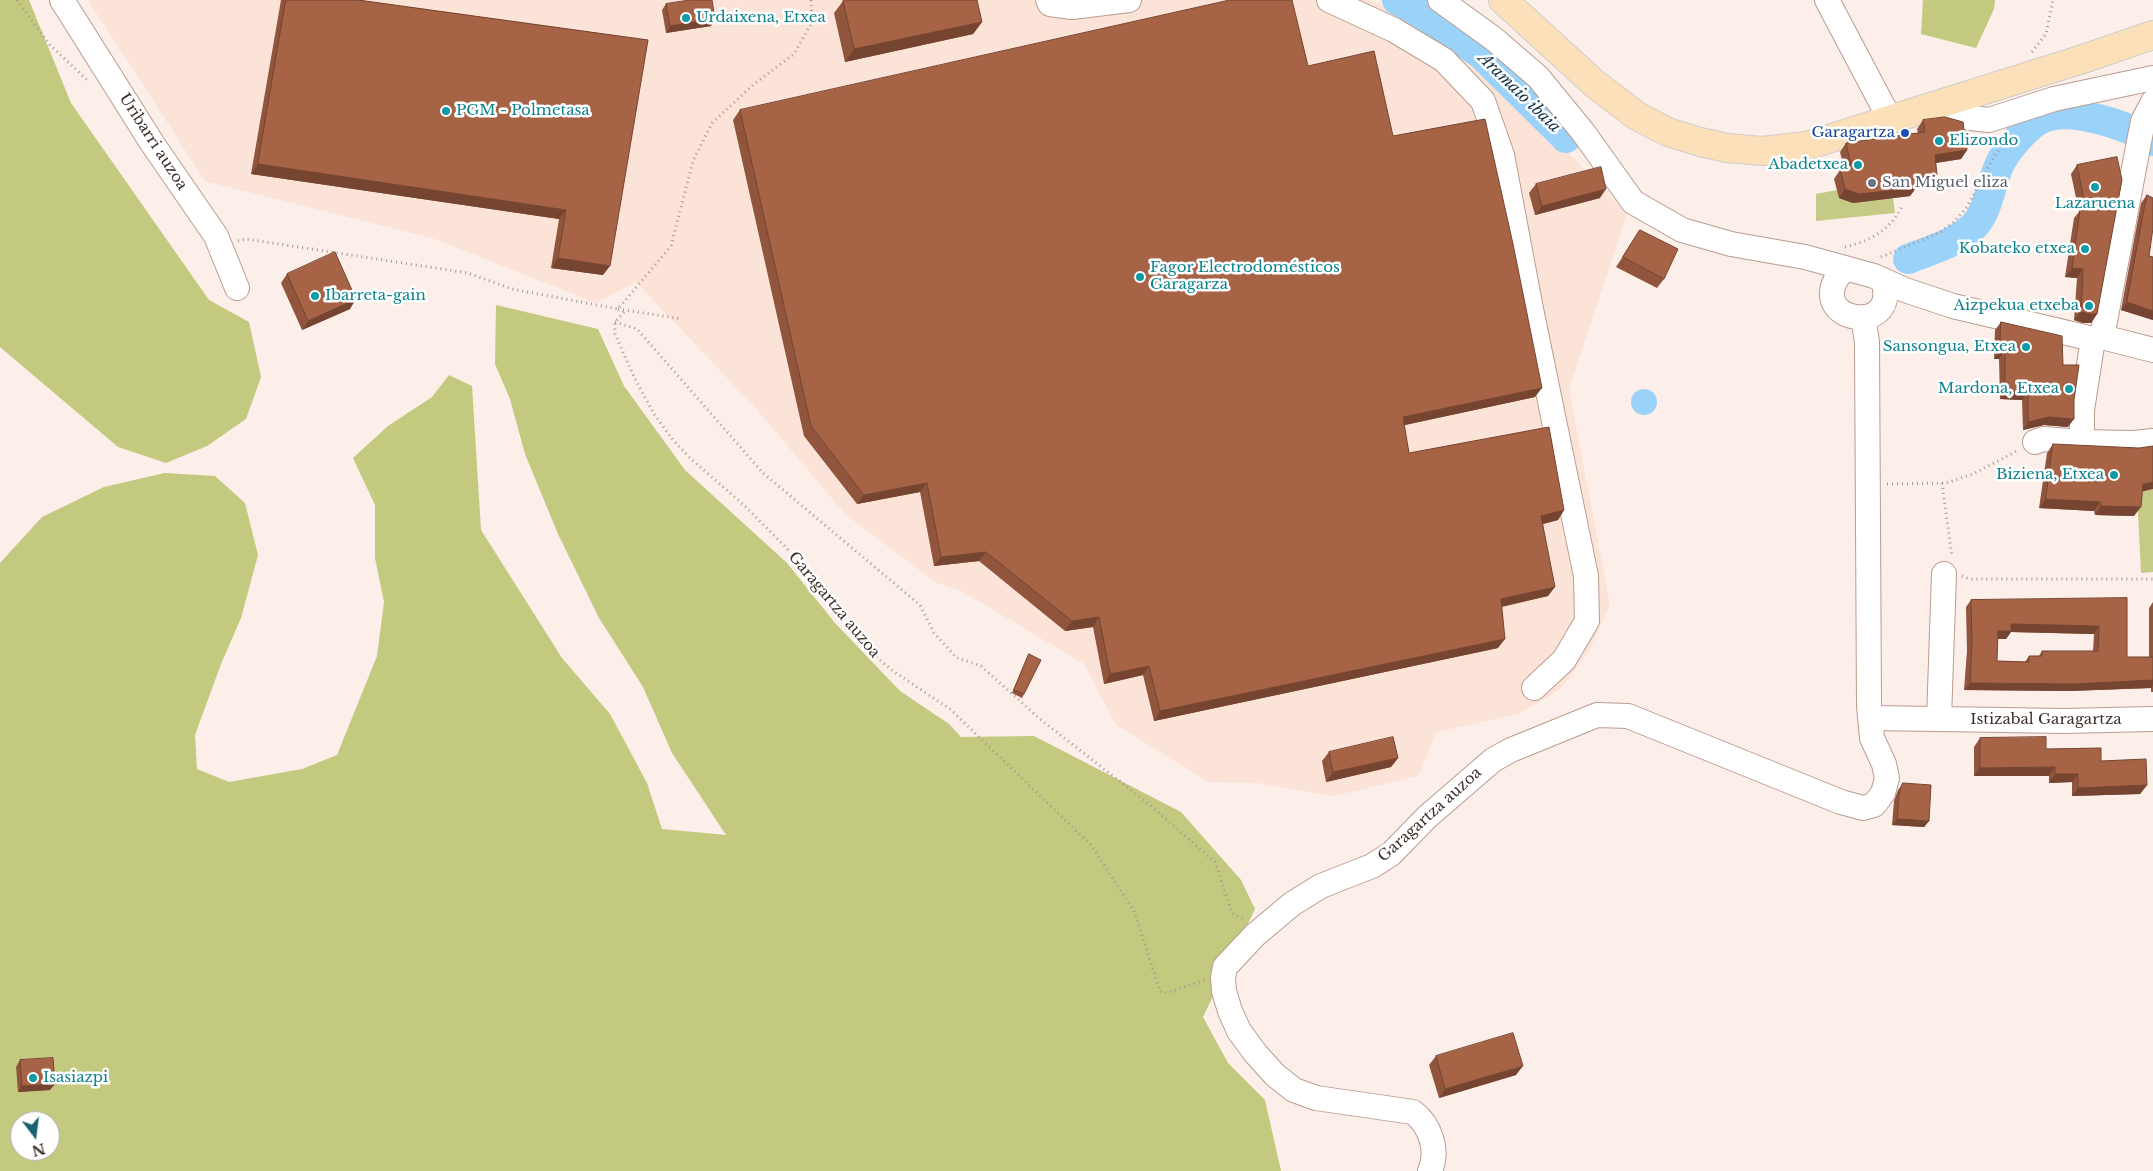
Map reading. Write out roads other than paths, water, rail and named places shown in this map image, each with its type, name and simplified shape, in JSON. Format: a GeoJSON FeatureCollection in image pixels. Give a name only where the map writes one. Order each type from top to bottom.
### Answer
{"type":"FeatureCollection","features":[{"type":"Feature","properties":{"kind":"main road"},"geometry":{"type":"LineString","coordinates":[[1503,0],[1595,84],[1637,116],[1668,132],[1700,142],[1727,148],[1762,151],[1806,146],[1930,108],[2153,35]]}},
{"type":"Feature","properties":{"kind":"street","name":"Uribarri auzoa"},"geometry":{"type":"LineString","coordinates":[[62,0],[152,143],[216,236],[236,288]]}},
{"type":"Feature","properties":{"kind":"street"},"geometry":{"type":"LineString","coordinates":[[1048,0],[1050,4],[1129,0]]}},
{"type":"Feature","properties":{"kind":"street"},"geometry":{"type":"LineString","coordinates":[[1329,0],[1394,30],[1444,60],[1483,101],[1502,155],[1531,309],[1586,576],[1587,621],[1564,660],[1534,688]]}},
{"type":"Feature","properties":{"kind":"street"},"geometry":{"type":"LineString","coordinates":[[1440,0],[1494,38],[1538,77],[1583,132],[1633,202],[1682,230],[1731,244],[1806,258],[1841,258],[1905,290],[1954,306],[2153,350]]}},
{"type":"Feature","properties":{"kind":"street"},"geometry":{"type":"LineString","coordinates":[[1827,0],[1889,121]]}},
{"type":"Feature","properties":{"kind":"street"},"geometry":{"type":"LineString","coordinates":[[1930,108],[1952,116],[1989,120],[2054,99],[2153,78]]}},
{"type":"Feature","properties":{"kind":"street"},"geometry":{"type":"LineString","coordinates":[[2082,442],[2082,410],[2138,146],[2148,112],[2124,84]]}},
{"type":"Feature","properties":{"kind":"street"},"geometry":{"type":"LineString","coordinates":[[1841,258],[1832,288],[1834,304],[1842,313],[1863,317],[1877,312],[1885,305],[1886,292],[1883,280]]}},
{"type":"Feature","properties":{"kind":"street"},"geometry":{"type":"LineString","coordinates":[[1863,317],[1867,342],[1868,483],[1866,604],[1870,718]]}},
{"type":"Feature","properties":{"kind":"street"},"geometry":{"type":"LineString","coordinates":[[2035,442],[2043,439],[2133,444],[2153,441]]}},
{"type":"Feature","properties":{"kind":"street"},"geometry":{"type":"LineString","coordinates":[[1939,719],[1952,570]]}},
{"type":"Feature","properties":{"kind":"street","name":"Garagartza auzoa"},"geometry":{"type":"LineString","coordinates":[[1430,1171],[1433,1164],[1433,1146],[1422,1119],[1413,1112],[1316,1098],[1294,1090],[1275,1075],[1239,1031],[1224,992],[1223,978],[1226,967],[1261,929],[1292,904],[1321,886],[1372,866],[1391,854],[1427,817],[1493,760],[1511,750],[1597,715],[1628,716],[1788,781],[1863,808],[1874,805],[1883,793],[1887,778],[1884,764],[1872,738],[1870,718]]}},
{"type":"Feature","properties":{"kind":"street","name":"Istizabal Garagartza"},"geometry":{"type":"LineString","coordinates":[[1870,718],[2063,721],[2153,719]]}},
{"type":"Feature","properties":{"kind":"water"},"geometry":{"type":"Polygon","coordinates":[[[1644,389],[1654,392],[1657,402],[1654,412],[1644,415],[1634,412],[1631,402],[1634,392],[1644,389]]]}},
{"type":"Feature","properties":{"kind":"waterway","name":"Aramaio ibaia"},"geometry":{"type":"LineString","coordinates":[[1397,0],[1424,15],[1481,54],[1566,138]]}},
{"type":"Feature","properties":{"kind":"waterway","name":"Aramaio ibaia"},"geometry":{"type":"LineString","coordinates":[[1908,259],[1950,242],[1973,227],[1982,214],[1995,175],[2005,154],[2030,126],[2043,118],[2069,114],[2100,119],[2129,129],[2153,141]]}},
{"type":"Feature","properties":{"kind":"place","name":"Urdaixena, Etxea"},"geometry":{"type":"Point","coordinates":[686,18]}},
{"type":"Feature","properties":{"kind":"place","name":"PGM - Polmetasa"},"geometry":{"type":"Point","coordinates":[446,111]}},
{"type":"Feature","properties":{"kind":"place","name":"Garagartza"},"geometry":{"type":"Point","coordinates":[1905,133]}},
{"type":"Feature","properties":{"kind":"place","name":"Elizondo"},"geometry":{"type":"Point","coordinates":[1939,141]}},
{"type":"Feature","properties":{"kind":"place","name":"Abadetxea"},"geometry":{"type":"Point","coordinates":[1858,165]}},
{"type":"Feature","properties":{"kind":"place","name":"San Miguel eliza"},"geometry":{"type":"Point","coordinates":[1872,183]}},
{"type":"Feature","properties":{"kind":"place","name":"Lazaruena"},"geometry":{"type":"Point","coordinates":[2095,187]}},
{"type":"Feature","properties":{"kind":"place","name":"Kobateko etxea"},"geometry":{"type":"Point","coordinates":[2085,249]}},
{"type":"Feature","properties":{"kind":"place","name":"Fagor Electrodomésticos Garagarza"},"geometry":{"type":"Point","coordinates":[1140,277]}},
{"type":"Feature","properties":{"kind":"place","name":"Ibarreta-gain"},"geometry":{"type":"Point","coordinates":[315,296]}},
{"type":"Feature","properties":{"kind":"place","name":"Aizpekua etxeba"},"geometry":{"type":"Point","coordinates":[2089,306]}},
{"type":"Feature","properties":{"kind":"place","name":"Sansongua, Etxea"},"geometry":{"type":"Point","coordinates":[2026,347]}},
{"type":"Feature","properties":{"kind":"place","name":"Mardona, Etxea"},"geometry":{"type":"Point","coordinates":[2069,389]}},
{"type":"Feature","properties":{"kind":"place","name":"Biziena, Etxea"},"geometry":{"type":"Point","coordinates":[2114,475]}},
{"type":"Feature","properties":{"kind":"place","name":"Isasiazpi"},"geometry":{"type":"Point","coordinates":[33,1078]}}]}
